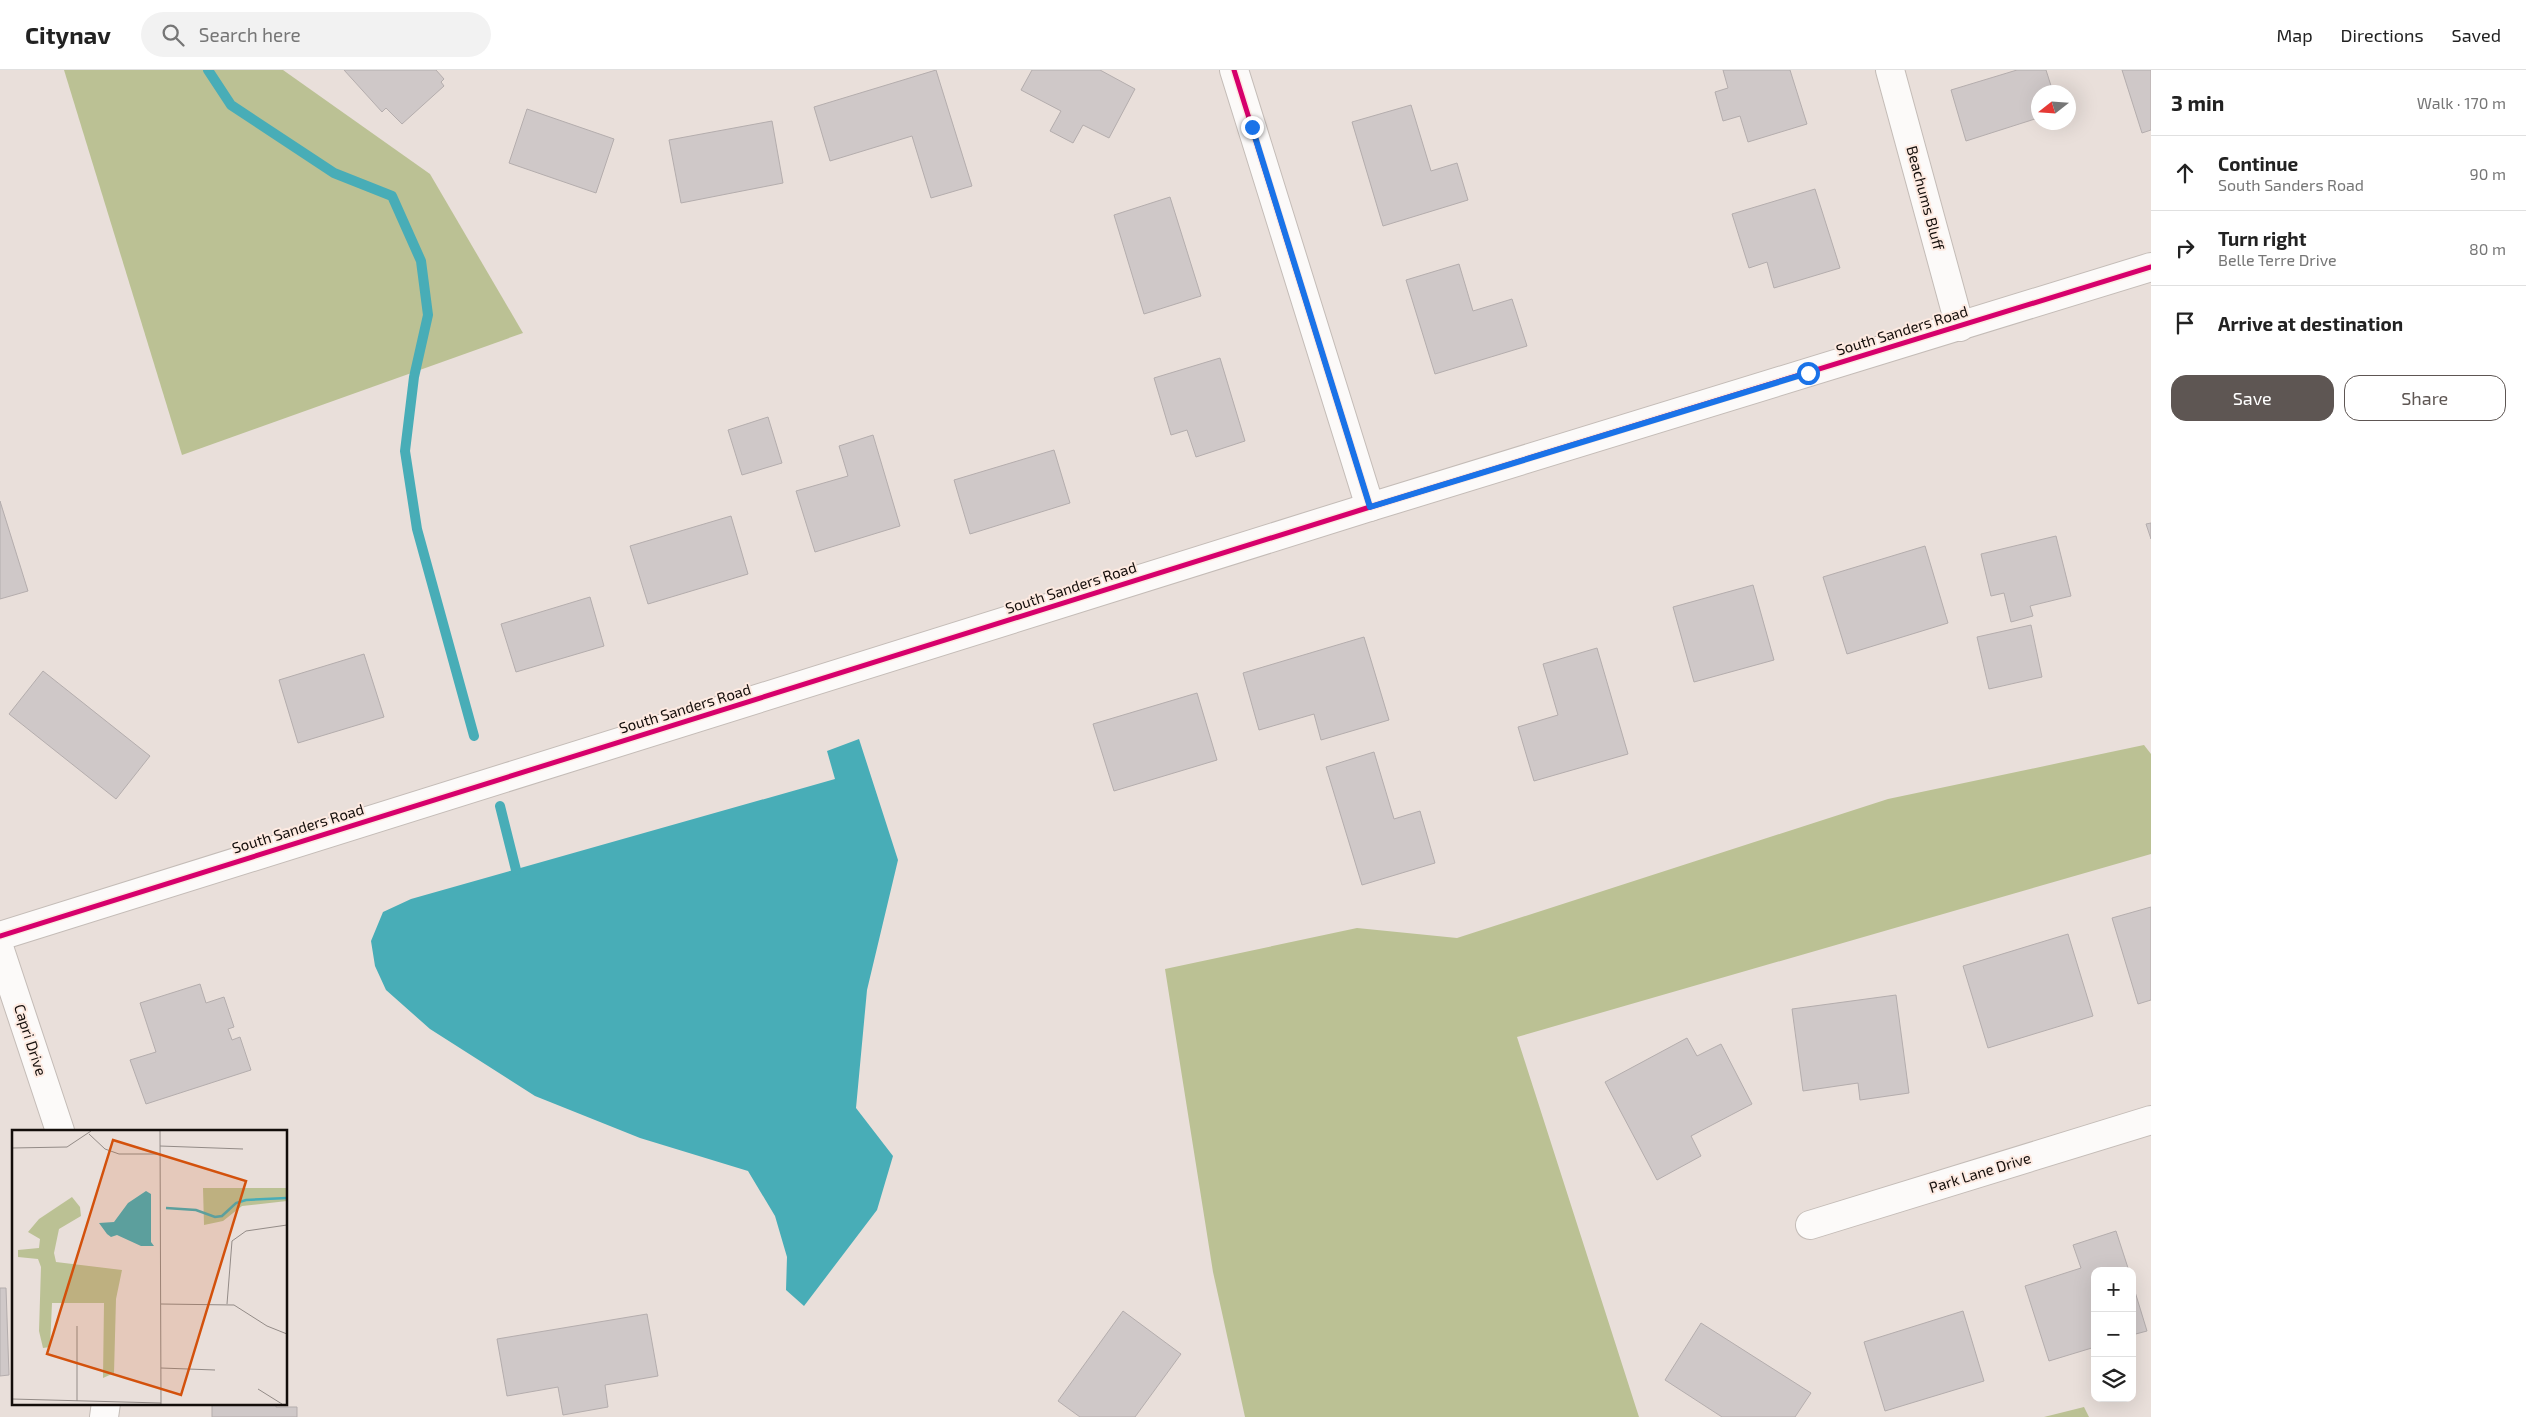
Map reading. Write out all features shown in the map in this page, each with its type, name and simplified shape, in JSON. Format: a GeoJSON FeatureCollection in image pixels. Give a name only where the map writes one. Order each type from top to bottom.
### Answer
{"type":"FeatureCollection","features":[{"type":"Feature","properties":{"kind":"street"},"geometry":{"type":"LineString","coordinates":[[1234,70],[1370,507]]}},
{"type":"Feature","properties":{"kind":"street","name":"Beachums Bluff"},"geometry":{"type":"LineString","coordinates":[[1890,70],[1960,327]]}},
{"type":"Feature","properties":{"kind":"street","name":"South Sanders Road"},"geometry":{"type":"LineString","coordinates":[[0,936],[1370,507],[2151,267]]}},
{"type":"Feature","properties":{"kind":"street","name":"Capri Drive"},"geometry":{"type":"LineString","coordinates":[[0,950],[60,1130]]}},
{"type":"Feature","properties":{"kind":"street","name":"Park Lane Drive"},"geometry":{"type":"LineString","coordinates":[[1810,1225],[2151,1120]]}},
{"type":"Feature","properties":{"kind":"street"},"geometry":{"type":"LineString","coordinates":[[104,1417],[106,1404]]}},
{"type":"Feature","properties":{"kind":"green space"},"geometry":{"type":"Polygon","coordinates":[[[64,70],[283,70],[430,174],[523,333],[182,455],[64,70]]]}},
{"type":"Feature","properties":{"kind":"green space"},"geometry":{"type":"Polygon","coordinates":[[[2144,745],[2151,754],[2151,854],[1517,1037],[1639,1417],[1245,1417],[1213,1272],[1165,969],[1357,928],[1457,938],[1888,799],[2144,745]]]}},
{"type":"Feature","properties":{"kind":"green space"},"geometry":{"type":"Polygon","coordinates":[[[2084,1407],[2089,1417],[2044,1417],[2084,1407]]]}},
{"type":"Feature","properties":{"kind":"water"},"geometry":{"type":"Polygon","coordinates":[[[859,739],[898,860],[867,990],[856,1108],[893,1156],[877,1210],[804,1306],[786,1290],[787,1257],[775,1216],[748,1171],[640,1138],[535,1096],[430,1029],[386,990],[375,966],[371,941],[383,912],[411,899],[835,779],[827,751],[859,739]]]}},
{"type":"Feature","properties":{"kind":"building"},"geometry":{"type":"Polygon","coordinates":[[[344,70],[436,70],[444,79],[441,82],[444,86],[402,124],[386,108],[382,112],[344,70]]]}},
{"type":"Feature","properties":{"kind":"building"},"geometry":{"type":"Polygon","coordinates":[[[936,70],[972,186],[931,198],[912,136],[830,161],[814,107],[936,70]]]}},
{"type":"Feature","properties":{"kind":"building"},"geometry":{"type":"Polygon","coordinates":[[[1032,70],[1100,70],[1135,89],[1109,138],[1083,125],[1073,143],[1050,131],[1061,111],[1021,90],[1032,70]]]}},
{"type":"Feature","properties":{"kind":"building"},"geometry":{"type":"Polygon","coordinates":[[[1723,70],[1790,70],[1807,124],[1748,142],[1740,116],[1723,121],[1715,92],[1728,88],[1723,70]]]}},
{"type":"Feature","properties":{"kind":"building"},"geometry":{"type":"Polygon","coordinates":[[[2017,70],[2046,70],[2051,85],[2031,85],[2031,120],[1966,141],[1951,90],[2017,70]]]}},
{"type":"Feature","properties":{"kind":"building"},"geometry":{"type":"Polygon","coordinates":[[[2122,70],[2151,70],[2151,130],[2142,133],[2122,70]]]}},
{"type":"Feature","properties":{"kind":"building"},"geometry":{"type":"Polygon","coordinates":[[[1411,105],[1431,171],[1457,163],[1468,200],[1383,226],[1352,122],[1411,105]]]}},
{"type":"Feature","properties":{"kind":"building"},"geometry":{"type":"Polygon","coordinates":[[[527,109],[614,139],[596,193],[509,163],[527,109]]]}},
{"type":"Feature","properties":{"kind":"building"},"geometry":{"type":"Polygon","coordinates":[[[772,121],[783,183],[681,203],[669,140],[772,121]]]}},
{"type":"Feature","properties":{"kind":"building"},"geometry":{"type":"Polygon","coordinates":[[[1815,189],[1840,268],[1774,288],[1767,262],[1749,268],[1732,214],[1815,189]]]}},
{"type":"Feature","properties":{"kind":"building"},"geometry":{"type":"Polygon","coordinates":[[[1170,197],[1201,296],[1144,314],[1114,215],[1170,197]]]}},
{"type":"Feature","properties":{"kind":"building"},"geometry":{"type":"Polygon","coordinates":[[[1459,264],[1473,311],[1512,299],[1527,346],[1435,374],[1406,280],[1459,264]]]}},
{"type":"Feature","properties":{"kind":"building"},"geometry":{"type":"Polygon","coordinates":[[[1220,358],[1245,441],[1196,457],[1187,430],[1171,435],[1154,378],[1220,358]]]}},
{"type":"Feature","properties":{"kind":"building"},"geometry":{"type":"Polygon","coordinates":[[[768,417],[782,463],[742,475],[728,430],[768,417]]]}},
{"type":"Feature","properties":{"kind":"building"},"geometry":{"type":"Polygon","coordinates":[[[873,435],[900,526],[815,552],[796,491],[848,476],[839,446],[873,435]]]}},
{"type":"Feature","properties":{"kind":"building"},"geometry":{"type":"Polygon","coordinates":[[[1054,450],[1070,503],[970,534],[954,480],[1054,450]]]}},
{"type":"Feature","properties":{"kind":"building"},"geometry":{"type":"Polygon","coordinates":[[[0,501],[28,591],[0,599],[0,501]]]}},
{"type":"Feature","properties":{"kind":"building"},"geometry":{"type":"Polygon","coordinates":[[[731,516],[748,574],[648,604],[630,546],[731,516]]]}},
{"type":"Feature","properties":{"kind":"building"},"geometry":{"type":"Polygon","coordinates":[[[2151,523],[2151,539],[2146,524],[2151,523]]]}},
{"type":"Feature","properties":{"kind":"building"},"geometry":{"type":"Polygon","coordinates":[[[2056,536],[2071,596],[2030,606],[2033,616],[2011,622],[2004,593],[1991,596],[1981,554],[2056,536]]]}},
{"type":"Feature","properties":{"kind":"building"},"geometry":{"type":"Polygon","coordinates":[[[1925,546],[1948,623],[1847,654],[1823,577],[1925,546]]]}},
{"type":"Feature","properties":{"kind":"building"},"geometry":{"type":"Polygon","coordinates":[[[1753,585],[1774,660],[1694,682],[1673,607],[1753,585]]]}},
{"type":"Feature","properties":{"kind":"building"},"geometry":{"type":"Polygon","coordinates":[[[590,597],[604,646],[516,672],[501,624],[590,597]]]}},
{"type":"Feature","properties":{"kind":"building"},"geometry":{"type":"Polygon","coordinates":[[[2031,625],[2042,677],[1989,689],[1977,637],[2031,625]]]}},
{"type":"Feature","properties":{"kind":"building"},"geometry":{"type":"Polygon","coordinates":[[[1364,637],[1389,720],[1321,740],[1314,714],[1259,730],[1243,673],[1364,637]]]}},
{"type":"Feature","properties":{"kind":"building"},"geometry":{"type":"Polygon","coordinates":[[[1597,648],[1628,754],[1534,781],[1518,727],[1558,715],[1543,664],[1597,648]]]}},
{"type":"Feature","properties":{"kind":"building"},"geometry":{"type":"Polygon","coordinates":[[[364,654],[384,717],[298,743],[279,680],[364,654]]]}},
{"type":"Feature","properties":{"kind":"building"},"geometry":{"type":"Polygon","coordinates":[[[43,671],[150,756],[116,799],[9,714],[43,671]]]}},
{"type":"Feature","properties":{"kind":"building"},"geometry":{"type":"Polygon","coordinates":[[[1197,693],[1217,760],[1114,791],[1093,724],[1197,693]]]}},
{"type":"Feature","properties":{"kind":"building"},"geometry":{"type":"Polygon","coordinates":[[[1374,752],[1394,819],[1420,811],[1435,863],[1362,885],[1326,767],[1374,752]]]}},
{"type":"Feature","properties":{"kind":"building"},"geometry":{"type":"Polygon","coordinates":[[[2151,907],[2151,1000],[2138,1004],[2112,918],[2151,907]]]}},
{"type":"Feature","properties":{"kind":"building"},"geometry":{"type":"Polygon","coordinates":[[[2068,934],[2093,1016],[1988,1048],[1963,966],[2068,934]]]}},
{"type":"Feature","properties":{"kind":"building"},"geometry":{"type":"Polygon","coordinates":[[[200,984],[206,1003],[224,997],[234,1027],[228,1029],[232,1040],[240,1037],[251,1070],[146,1104],[130,1060],[156,1052],[140,1003],[200,984]]]}},
{"type":"Feature","properties":{"kind":"building"},"geometry":{"type":"Polygon","coordinates":[[[1896,995],[1909,1093],[1860,1100],[1858,1083],[1803,1091],[1792,1009],[1896,995]]]}},
{"type":"Feature","properties":{"kind":"building"},"geometry":{"type":"Polygon","coordinates":[[[1687,1038],[1697,1056],[1721,1044],[1752,1104],[1691,1136],[1701,1156],[1657,1180],[1605,1082],[1687,1038]]]}},
{"type":"Feature","properties":{"kind":"building"},"geometry":{"type":"Polygon","coordinates":[[[2116,1231],[2128,1267],[2091,1267],[2091,1348],[2049,1361],[2025,1286],[2081,1268],[2073,1245],[2116,1231]]]}},
{"type":"Feature","properties":{"kind":"building"},"geometry":{"type":"Polygon","coordinates":[[[0,1288],[6,1288],[9,1375],[0,1376],[0,1288]]]}},
{"type":"Feature","properties":{"kind":"building"},"geometry":{"type":"Polygon","coordinates":[[[2136,1295],[2147,1331],[2136,1334],[2136,1295]]]}},
{"type":"Feature","properties":{"kind":"building"},"geometry":{"type":"Polygon","coordinates":[[[1123,1311],[1181,1354],[1135,1417],[1080,1417],[1058,1401],[1123,1311]]]}},
{"type":"Feature","properties":{"kind":"building"},"geometry":{"type":"Polygon","coordinates":[[[1963,1311],[1984,1381],[1885,1411],[1864,1342],[1963,1311]]]}},
{"type":"Feature","properties":{"kind":"building"},"geometry":{"type":"Polygon","coordinates":[[[647,1314],[658,1376],[605,1385],[608,1407],[563,1415],[558,1387],[507,1396],[497,1339],[647,1314]]]}},
{"type":"Feature","properties":{"kind":"building"},"geometry":{"type":"Polygon","coordinates":[[[1701,1323],[1811,1393],[1795,1417],[1722,1417],[1665,1380],[1701,1323]]]}},
{"type":"Feature","properties":{"kind":"building"},"geometry":{"type":"Polygon","coordinates":[[[212,1404],[276,1404],[276,1407],[297,1407],[297,1417],[212,1417],[212,1404]]]}},
{"type":"Feature","properties":{"kind":"waterway"},"geometry":{"type":"LineString","coordinates":[[208,70],[231,105],[334,173],[392,196],[421,261],[428,315],[414,377],[405,451],[417,529],[474,736]]}},
{"type":"Feature","properties":{"kind":"waterway"},"geometry":{"type":"LineString","coordinates":[[500,806],[516,870]]}},
{"type":"Feature","properties":{"kind":"cycle path"},"geometry":{"type":"LineString","coordinates":[[1234,70],[1370,507]]}},
{"type":"Feature","properties":{"kind":"cycle path"},"geometry":{"type":"LineString","coordinates":[[0,936],[1370,507],[2151,267]]}},
{"type":"Feature","properties":{"kind":"route"},"geometry":{"type":"LineString","coordinates":[[1252,127],[1370,507],[1808,373]]}}]}
